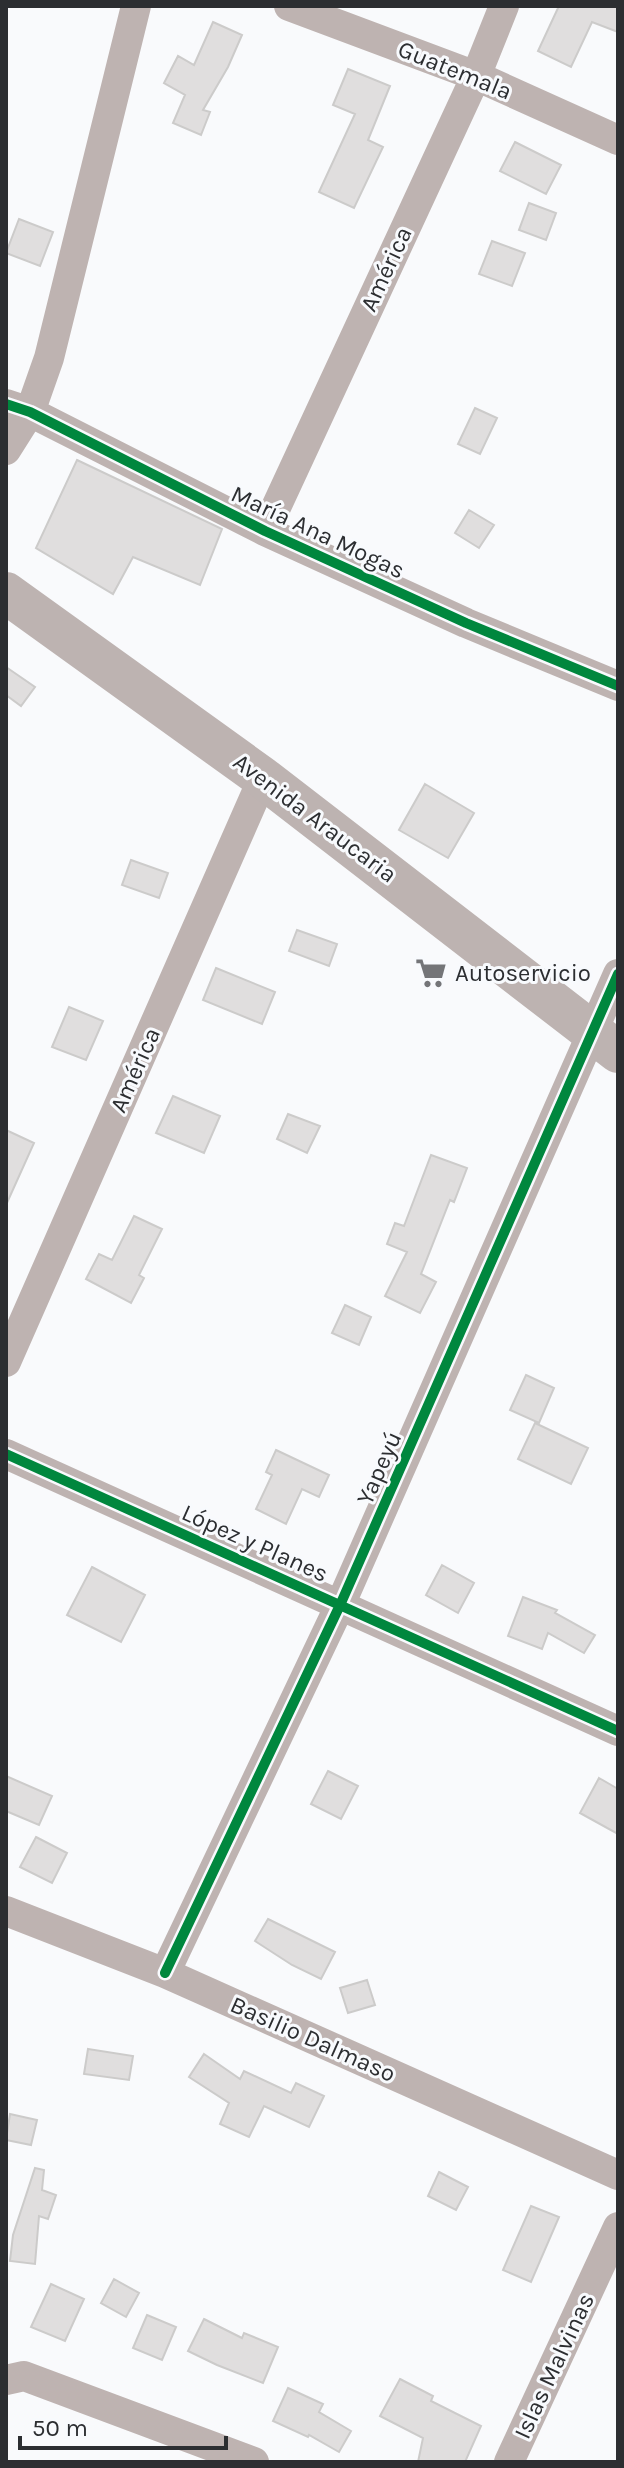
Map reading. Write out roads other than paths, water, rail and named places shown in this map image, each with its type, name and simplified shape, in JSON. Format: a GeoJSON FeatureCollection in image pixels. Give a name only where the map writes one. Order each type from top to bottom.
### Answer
{"type":"FeatureCollection","features":[{"type":"Feature","properties":{"kind":"main road","name":"Avenida Araucaria"},"geometry":{"type":"LineString","coordinates":[[6,593],[263,778],[606,1042]]}},
{"type":"Feature","properties":{"kind":"street"},"geometry":{"type":"LineString","coordinates":[[6,450],[18,408],[49,358],[136,6]]}},
{"type":"Feature","properties":{"kind":"street","name":"Guatemala"},"geometry":{"type":"LineString","coordinates":[[289,6],[476,76],[618,140]]}},
{"type":"Feature","properties":{"kind":"street","name":"América"},"geometry":{"type":"LineString","coordinates":[[265,531],[476,76],[504,6]]}},
{"type":"Feature","properties":{"kind":"street","name":"María Ana Mogas"},"geometry":{"type":"LineString","coordinates":[[18,408],[265,531],[466,623],[618,686]]}},
{"type":"Feature","properties":{"kind":"street","name":"América"},"geometry":{"type":"LineString","coordinates":[[6,1362],[263,778]]}},
{"type":"Feature","properties":{"kind":"street","name":"Yapeyú"},"geometry":{"type":"LineString","coordinates":[[165,1973],[606,1042],[618,974]]}},
{"type":"Feature","properties":{"kind":"street","name":"López y Planes"},"geometry":{"type":"LineString","coordinates":[[6,1454],[618,1731]]}},
{"type":"Feature","properties":{"kind":"street","name":"Basilio Dalmaso"},"geometry":{"type":"LineString","coordinates":[[6,1911],[165,1973],[618,2175]]}},
{"type":"Feature","properties":{"kind":"street","name":"Islas Malvinas"},"geometry":{"type":"LineString","coordinates":[[509,2462],[618,2227]]}},
{"type":"Feature","properties":{"kind":"street"},"geometry":{"type":"LineString","coordinates":[[12,2373],[254,2462]]}},
{"type":"Feature","properties":{"kind":"place","name":"Autoservicio"},"geometry":{"type":"Point","coordinates":[431,973]}}]}
